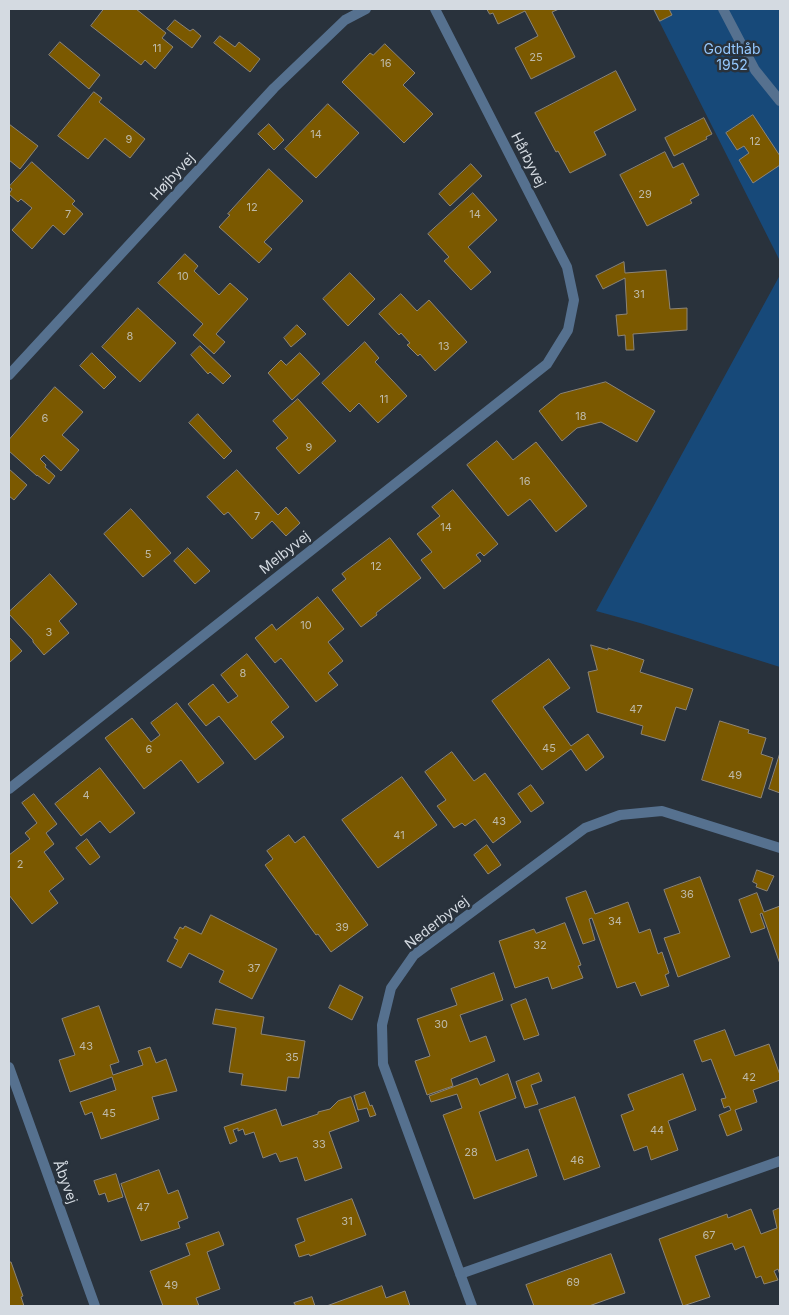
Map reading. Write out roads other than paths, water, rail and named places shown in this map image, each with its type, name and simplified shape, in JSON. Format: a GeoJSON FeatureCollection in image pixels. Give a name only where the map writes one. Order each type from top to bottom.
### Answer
{"type":"FeatureCollection","features":[{"type":"Feature","properties":{"kind":"street","name":"Højbyvej"},"geometry":{"type":"LineString","coordinates":[[9,376],[274,88],[345,20],[366,9]]}},
{"type":"Feature","properties":{"kind":"street","name":"Hårbyvej"},"geometry":{"type":"LineString","coordinates":[[435,9],[567,266],[574,300],[568,330]]}},
{"type":"Feature","properties":{"kind":"street"},"geometry":{"type":"LineString","coordinates":[[723,9],[755,70],[780,101]]}},
{"type":"Feature","properties":{"kind":"street","name":"Melbyvej"},"geometry":{"type":"LineString","coordinates":[[9,789],[547,364],[568,330]]}},
{"type":"Feature","properties":{"kind":"street","name":"Nederbyvej"},"geometry":{"type":"LineString","coordinates":[[472,1306],[383,1064],[382,1025],[392,988],[414,955],[585,828],[620,815],[662,812],[780,848]]}},
{"type":"Feature","properties":{"kind":"street","name":"Åbyvej"},"geometry":{"type":"LineString","coordinates":[[9,1066],[95,1306]]}},
{"type":"Feature","properties":{"kind":"street"},"geometry":{"type":"LineString","coordinates":[[460,1274],[780,1161]]}},
{"type":"Feature","properties":{"kind":"park label","name":"Godthåb 1952"},"geometry":{"type":"Point","coordinates":[732,58]}}]}
